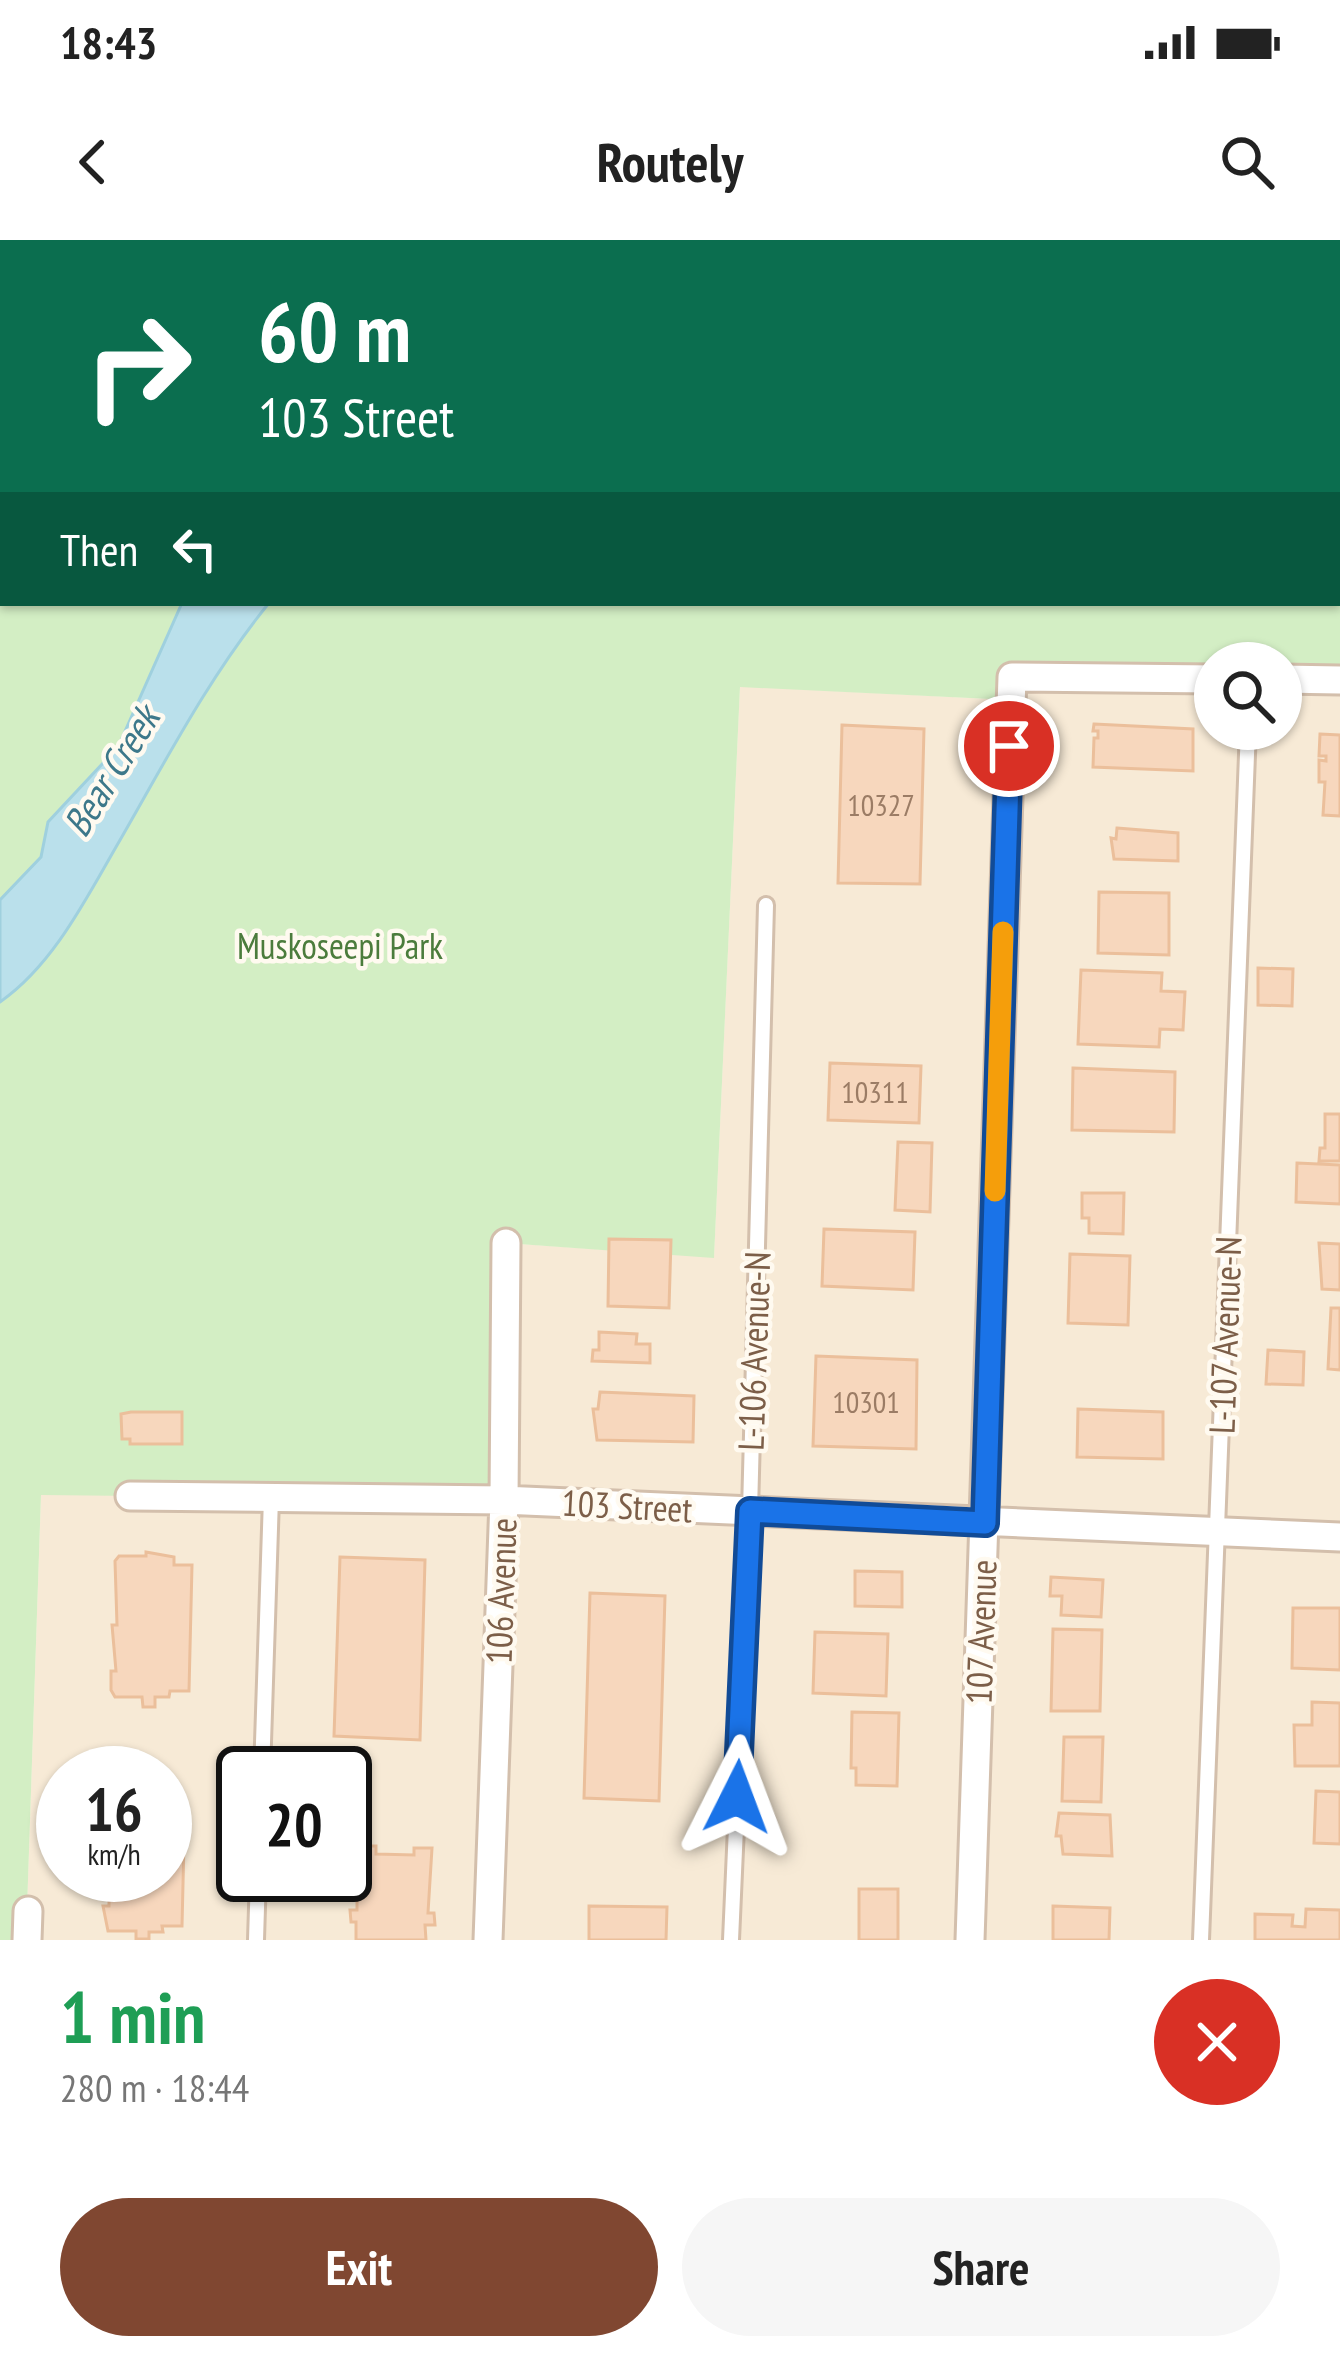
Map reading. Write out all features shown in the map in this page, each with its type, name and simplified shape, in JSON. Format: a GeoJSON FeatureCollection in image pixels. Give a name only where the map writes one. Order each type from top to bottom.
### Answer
{"type":"FeatureCollection","features":[{"type":"Feature","properties":{"kind":"street","name":"107 Avenue"},"geometry":{"type":"LineString","coordinates":[[970,1940],[1012,677],[1194,679]]}},
{"type":"Feature","properties":{"kind":"street"},"geometry":{"type":"LineString","coordinates":[[1302,680],[1340,680]]}},
{"type":"Feature","properties":{"kind":"street","name":"106 Avenue"},"geometry":{"type":"LineString","coordinates":[[488,1940],[504,1500],[506,1243]]}},
{"type":"Feature","properties":{"kind":"street","name":"103 Street"},"geometry":{"type":"LineString","coordinates":[[130,1496],[504,1500],[1340,1537]]}},
{"type":"Feature","properties":{"kind":"street"},"geometry":{"type":"LineString","coordinates":[[27,1940],[28,1911]]}},
{"type":"Feature","properties":{"kind":"lane","name":"L-107 Avenue-N"},"geometry":{"type":"LineString","coordinates":[[1201,1940],[1247,750]]}},
{"type":"Feature","properties":{"kind":"lane","name":"L-106 Avenue-N"},"geometry":{"type":"LineString","coordinates":[[731,1940],[750,1511],[766,905]]}},
{"type":"Feature","properties":{"kind":"lane"},"geometry":{"type":"LineString","coordinates":[[263,1746],[271,1498]]}},
{"type":"Feature","properties":{"kind":"lane"},"geometry":{"type":"LineString","coordinates":[[256,1940],[257,1902]]}},
{"type":"Feature","properties":{"kind":"shaded area"},"geometry":{"type":"Polygon","coordinates":[[[1012,677],[1194,681],[1194,750],[1302,750],[1302,683],[1340,684],[1340,1940],[26,1940],[41,1495],[506,1243],[714,1257],[740,686],[1010,700],[1012,677]]]}},
{"type":"Feature","properties":{"kind":"green space","name":"Muskoseepi Park"},"geometry":{"type":"Polygon","coordinates":[[[0,606],[1340,606],[1340,684],[1302,683],[1302,642],[1194,642],[1194,681],[1012,677],[1011,700],[740,687],[714,1258],[506,1243],[504,1500],[41,1495],[26,1940],[0,1940],[0,606]]]}},
{"type":"Feature","properties":{"kind":"water","name":"Bear Creek"},"geometry":{"type":"Polygon","coordinates":[[[181,606],[267,606],[206,691],[66,931],[36,970],[0,1002],[0,900],[41,857],[48,822],[118,747],[181,606]]]}},
{"type":"Feature","properties":{"kind":"building"},"geometry":{"type":"Polygon","coordinates":[[[1094,724],[1193,729],[1193,771],[1093,767],[1094,738],[1098,738],[1094,724]]]}},
{"type":"Feature","properties":{"kind":"building"},"geometry":{"type":"Polygon","coordinates":[[[842,725],[924,729],[920,884],[838,883],[842,725]]]}},
{"type":"Feature","properties":{"kind":"building"},"geometry":{"type":"Polygon","coordinates":[[[1320,734],[1340,735],[1340,816],[1323,815],[1325,782],[1319,782],[1319,760],[1326,761],[1326,756],[1319,756],[1320,734]]]}},
{"type":"Feature","properties":{"kind":"building"},"geometry":{"type":"Polygon","coordinates":[[[1117,828],[1178,833],[1178,861],[1114,859],[1111,838],[1116,839],[1117,828]]]}},
{"type":"Feature","properties":{"kind":"building"},"geometry":{"type":"Polygon","coordinates":[[[1099,892],[1169,893],[1169,955],[1098,953],[1099,892]]]}},
{"type":"Feature","properties":{"kind":"building"},"geometry":{"type":"Polygon","coordinates":[[[1258,968],[1293,969],[1292,1006],[1258,1005],[1258,968]]]}},
{"type":"Feature","properties":{"kind":"building"},"geometry":{"type":"Polygon","coordinates":[[[1081,970],[1162,973],[1161,991],[1185,992],[1183,1030],[1160,1029],[1159,1047],[1078,1044],[1081,970]]]}},
{"type":"Feature","properties":{"kind":"building"},"geometry":{"type":"Polygon","coordinates":[[[830,1063],[921,1066],[919,1123],[828,1120],[830,1063]]]}},
{"type":"Feature","properties":{"kind":"building"},"geometry":{"type":"Polygon","coordinates":[[[1073,1068],[1175,1072],[1174,1132],[1072,1130],[1073,1068]]]}},
{"type":"Feature","properties":{"kind":"building"},"geometry":{"type":"Polygon","coordinates":[[[1325,1114],[1340,1114],[1340,1161],[1319,1161],[1320,1148],[1325,1148],[1325,1114]]]}},
{"type":"Feature","properties":{"kind":"building"},"geometry":{"type":"Polygon","coordinates":[[[898,1142],[932,1143],[930,1212],[895,1210],[898,1142]]]}},
{"type":"Feature","properties":{"kind":"building"},"geometry":{"type":"Polygon","coordinates":[[[1297,1163],[1340,1165],[1340,1204],[1296,1202],[1297,1163]]]}},
{"type":"Feature","properties":{"kind":"building"},"geometry":{"type":"Polygon","coordinates":[[[1082,1193],[1124,1193],[1123,1234],[1089,1233],[1089,1218],[1082,1218],[1082,1193]]]}},
{"type":"Feature","properties":{"kind":"building"},"geometry":{"type":"Polygon","coordinates":[[[824,1229],[915,1232],[913,1290],[822,1286],[824,1229]]]}},
{"type":"Feature","properties":{"kind":"building"},"geometry":{"type":"Polygon","coordinates":[[[609,1239],[671,1240],[669,1308],[608,1306],[609,1239]]]}},
{"type":"Feature","properties":{"kind":"building"},"geometry":{"type":"Polygon","coordinates":[[[1319,1243],[1340,1244],[1340,1290],[1322,1289],[1319,1243]]]}},
{"type":"Feature","properties":{"kind":"building"},"geometry":{"type":"Polygon","coordinates":[[[1070,1254],[1130,1256],[1128,1325],[1068,1323],[1070,1254]]]}},
{"type":"Feature","properties":{"kind":"building"},"geometry":{"type":"Polygon","coordinates":[[[1331,1308],[1340,1308],[1340,1370],[1328,1369],[1331,1308]]]}},
{"type":"Feature","properties":{"kind":"building"},"geometry":{"type":"Polygon","coordinates":[[[599,1332],[637,1334],[636,1344],[650,1344],[650,1363],[592,1361],[593,1350],[599,1350],[599,1332]]]}},
{"type":"Feature","properties":{"kind":"building"},"geometry":{"type":"Polygon","coordinates":[[[1268,1350],[1304,1352],[1303,1385],[1266,1384],[1268,1350]]]}},
{"type":"Feature","properties":{"kind":"building"},"geometry":{"type":"Polygon","coordinates":[[[816,1356],[917,1360],[916,1449],[813,1446],[816,1356]]]}},
{"type":"Feature","properties":{"kind":"building"},"geometry":{"type":"Polygon","coordinates":[[[600,1392],[694,1396],[693,1442],[597,1440],[593,1409],[598,1409],[600,1392]]]}},
{"type":"Feature","properties":{"kind":"building"},"geometry":{"type":"Polygon","coordinates":[[[1078,1409],[1163,1412],[1163,1459],[1077,1457],[1078,1409]]]}},
{"type":"Feature","properties":{"kind":"building"},"geometry":{"type":"Polygon","coordinates":[[[182,1412],[182,1444],[130,1444],[130,1439],[122,1439],[121,1414],[182,1412]]]}},
{"type":"Feature","properties":{"kind":"building"},"geometry":{"type":"Polygon","coordinates":[[[146,1552],[174,1557],[174,1565],[192,1565],[189,1691],[155,1697],[155,1707],[143,1707],[142,1697],[115,1697],[111,1690],[111,1671],[116,1671],[115,1561],[119,1556],[146,1556],[146,1552]]]}},
{"type":"Feature","properties":{"kind":"building"},"geometry":{"type":"Polygon","coordinates":[[[340,1557],[425,1560],[420,1740],[334,1736],[340,1557]]]}},
{"type":"Feature","properties":{"kind":"building"},"geometry":{"type":"Polygon","coordinates":[[[855,1571],[902,1572],[902,1607],[855,1606],[855,1571]]]}},
{"type":"Feature","properties":{"kind":"building"},"geometry":{"type":"Polygon","coordinates":[[[1051,1577],[1103,1580],[1101,1617],[1061,1615],[1062,1596],[1050,1596],[1051,1577]]]}},
{"type":"Feature","properties":{"kind":"building"},"geometry":{"type":"Polygon","coordinates":[[[590,1593],[665,1596],[659,1801],[584,1798],[590,1593]]]}},
{"type":"Feature","properties":{"kind":"building"},"geometry":{"type":"Polygon","coordinates":[[[1293,1608],[1340,1608],[1340,1670],[1292,1668],[1293,1608]]]}},
{"type":"Feature","properties":{"kind":"building"},"geometry":{"type":"Polygon","coordinates":[[[1053,1629],[1102,1630],[1100,1711],[1051,1711],[1053,1629]]]}},
{"type":"Feature","properties":{"kind":"building"},"geometry":{"type":"Polygon","coordinates":[[[815,1632],[888,1634],[886,1696],[813,1693],[815,1632]]]}},
{"type":"Feature","properties":{"kind":"building"},"geometry":{"type":"Polygon","coordinates":[[[1312,1702],[1340,1703],[1340,1766],[1295,1766],[1294,1725],[1312,1725],[1312,1702]]]}},
{"type":"Feature","properties":{"kind":"building"},"geometry":{"type":"Polygon","coordinates":[[[852,1712],[899,1713],[897,1786],[856,1785],[856,1768],[851,1768],[852,1712]]]}},
{"type":"Feature","properties":{"kind":"building"},"geometry":{"type":"Polygon","coordinates":[[[1064,1737],[1103,1737],[1101,1802],[1062,1801],[1064,1737]]]}},
{"type":"Feature","properties":{"kind":"building"},"geometry":{"type":"Polygon","coordinates":[[[1316,1791],[1340,1792],[1340,1844],[1314,1843],[1316,1791]]]}},
{"type":"Feature","properties":{"kind":"building"},"geometry":{"type":"Polygon","coordinates":[[[1059,1813],[1110,1815],[1112,1856],[1063,1854],[1061,1836],[1056,1836],[1059,1813]]]}},
{"type":"Feature","properties":{"kind":"building"},"geometry":{"type":"Polygon","coordinates":[[[372,1846],[376,1854],[414,1855],[414,1848],[432,1848],[428,1913],[434,1913],[435,1925],[425,1925],[426,1940],[356,1940],[350,1910],[357,1910],[357,1902],[372,1902],[372,1846]]]}},
{"type":"Feature","properties":{"kind":"building"},"geometry":{"type":"Polygon","coordinates":[[[859,1889],[898,1889],[898,1940],[859,1940],[859,1889]]]}},
{"type":"Feature","properties":{"kind":"building"},"geometry":{"type":"Polygon","coordinates":[[[109,1902],[183,1902],[182,1926],[162,1926],[163,1932],[149,1932],[149,1939],[136,1939],[136,1931],[108,1931],[103,1906],[109,1902]]]}},
{"type":"Feature","properties":{"kind":"building"},"geometry":{"type":"Polygon","coordinates":[[[589,1906],[667,1907],[666,1940],[589,1940],[589,1906]]]}},
{"type":"Feature","properties":{"kind":"building"},"geometry":{"type":"Polygon","coordinates":[[[1053,1906],[1110,1908],[1109,1940],[1053,1940],[1053,1906]]]}},
{"type":"Feature","properties":{"kind":"building"},"geometry":{"type":"Polygon","coordinates":[[[1306,1909],[1340,1910],[1340,1940],[1255,1940],[1255,1914],[1293,1915],[1292,1926],[1305,1927],[1306,1909]]]}},
{"type":"Feature","properties":{"kind":"slow traffic"},"geometry":{"type":"LineString","coordinates":[[995,1191],[1003,932]]}},
{"type":"Feature","properties":{"kind":"route"},"geometry":{"type":"LineString","coordinates":[[737,1797],[750,1511],[985,1523],[1009,746]]}}]}
